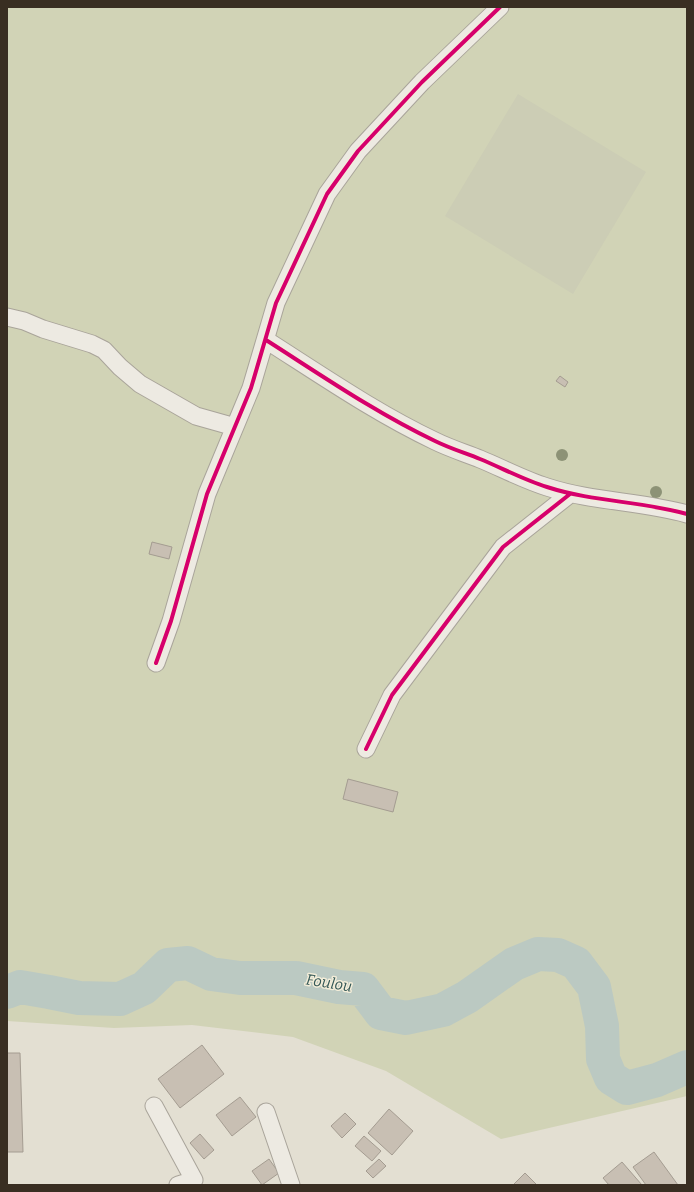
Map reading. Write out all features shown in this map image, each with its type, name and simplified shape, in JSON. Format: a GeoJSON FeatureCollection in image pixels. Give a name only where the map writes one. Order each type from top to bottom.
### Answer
{"type":"FeatureCollection","features":[{"type":"Feature","properties":{"kind":"street"},"geometry":{"type":"LineString","coordinates":[[156,663],[171,621],[207,494],[251,388],[276,303],[327,194],[358,151],[422,82],[500,7]]}},
{"type":"Feature","properties":{"kind":"street"},"geometry":{"type":"LineString","coordinates":[[7,317],[24,321],[43,329],[92,344],[104,350],[120,367],[140,384],[196,416],[235,427]]}},
{"type":"Feature","properties":{"kind":"street"},"geometry":{"type":"LineString","coordinates":[[266,340],[384,415],[436,442],[547,487],[570,494],[667,509],[687,514]]}},
{"type":"Feature","properties":{"kind":"street"},"geometry":{"type":"LineString","coordinates":[[366,749],[392,695],[503,547],[570,494]]}},
{"type":"Feature","properties":{"kind":"street"},"geometry":{"type":"LineString","coordinates":[[154,1106],[194,1180],[178,1185]]}},
{"type":"Feature","properties":{"kind":"street"},"geometry":{"type":"LineString","coordinates":[[266,1112],[291,1185]]}},
{"type":"Feature","properties":{"kind":"green space"},"geometry":{"type":"Polygon","coordinates":[[[7,7],[687,7],[687,1096],[501,1139],[386,1071],[293,1037],[192,1025],[114,1028],[7,1021],[7,7]]]}},
{"type":"Feature","properties":{"kind":"green space"},"geometry":{"type":"Polygon","coordinates":[[[518,94],[646,172],[573,294],[445,216],[518,94]]]}},
{"type":"Feature","properties":{"kind":"building"},"geometry":{"type":"Polygon","coordinates":[[[560,376],[568,382],[565,387],[556,381],[560,376]]]}},
{"type":"Feature","properties":{"kind":"building"},"geometry":{"type":"Polygon","coordinates":[[[152,542],[172,547],[169,559],[149,554],[152,542]]]}},
{"type":"Feature","properties":{"kind":"building"},"geometry":{"type":"Polygon","coordinates":[[[348,779],[398,792],[393,812],[343,799],[348,779]]]}},
{"type":"Feature","properties":{"kind":"building"},"geometry":{"type":"Polygon","coordinates":[[[202,1045],[224,1074],[180,1108],[158,1079],[202,1045]]]}},
{"type":"Feature","properties":{"kind":"building"},"geometry":{"type":"Polygon","coordinates":[[[7,1053],[20,1053],[23,1152],[7,1152],[7,1053]]]}},
{"type":"Feature","properties":{"kind":"building"},"geometry":{"type":"Polygon","coordinates":[[[240,1097],[256,1117],[232,1136],[216,1115],[240,1097]]]}},
{"type":"Feature","properties":{"kind":"building"},"geometry":{"type":"Polygon","coordinates":[[[389,1109],[413,1131],[392,1155],[368,1133],[389,1109]]]}},
{"type":"Feature","properties":{"kind":"building"},"geometry":{"type":"Polygon","coordinates":[[[345,1113],[356,1124],[342,1138],[331,1126],[345,1113]]]}},
{"type":"Feature","properties":{"kind":"building"},"geometry":{"type":"Polygon","coordinates":[[[200,1134],[214,1150],[204,1159],[190,1143],[200,1134]]]}},
{"type":"Feature","properties":{"kind":"building"},"geometry":{"type":"Polygon","coordinates":[[[364,1136],[381,1151],[372,1161],[355,1146],[364,1136]]]}},
{"type":"Feature","properties":{"kind":"building"},"geometry":{"type":"Polygon","coordinates":[[[654,1152],[678,1185],[646,1185],[633,1167],[654,1152]]]}},
{"type":"Feature","properties":{"kind":"building"},"geometry":{"type":"Polygon","coordinates":[[[269,1159],[279,1173],[262,1185],[252,1171],[269,1159]]]}},
{"type":"Feature","properties":{"kind":"building"},"geometry":{"type":"Polygon","coordinates":[[[379,1159],[386,1166],[373,1178],[366,1171],[379,1159]]]}},
{"type":"Feature","properties":{"kind":"building"},"geometry":{"type":"Polygon","coordinates":[[[622,1162],[642,1185],[609,1185],[603,1178],[622,1162]]]}},
{"type":"Feature","properties":{"kind":"building"},"geometry":{"type":"Polygon","coordinates":[[[525,1173],[537,1185],[513,1185],[525,1173]]]}},
{"type":"Feature","properties":{"kind":"waterway","name":"Foulou"},"geometry":{"type":"LineString","coordinates":[[7,992],[20,987],[79,998],[120,999],[144,988],[168,965],[188,963],[211,974],[240,978],[296,978],[339,987],[363,989],[381,1013],[406,1018],[443,1010],[467,997],[514,964],[538,954],[558,955],[576,963],[594,987],[602,1026],[603,1059],[611,1078],[627,1088],[657,1080],[687,1067]]}},
{"type":"Feature","properties":{"kind":"cycle path"},"geometry":{"type":"LineString","coordinates":[[156,663],[171,621],[207,494],[251,388],[276,303],[327,194],[358,151],[422,82],[500,7]]}},
{"type":"Feature","properties":{"kind":"cycle path"},"geometry":{"type":"LineString","coordinates":[[266,340],[349,393],[391,418],[440,444],[480,459],[530,481],[564,492],[599,499],[652,506],[687,514]]}},
{"type":"Feature","properties":{"kind":"cycle path"},"geometry":{"type":"LineString","coordinates":[[366,749],[392,695],[503,547],[570,494]]}}]}
